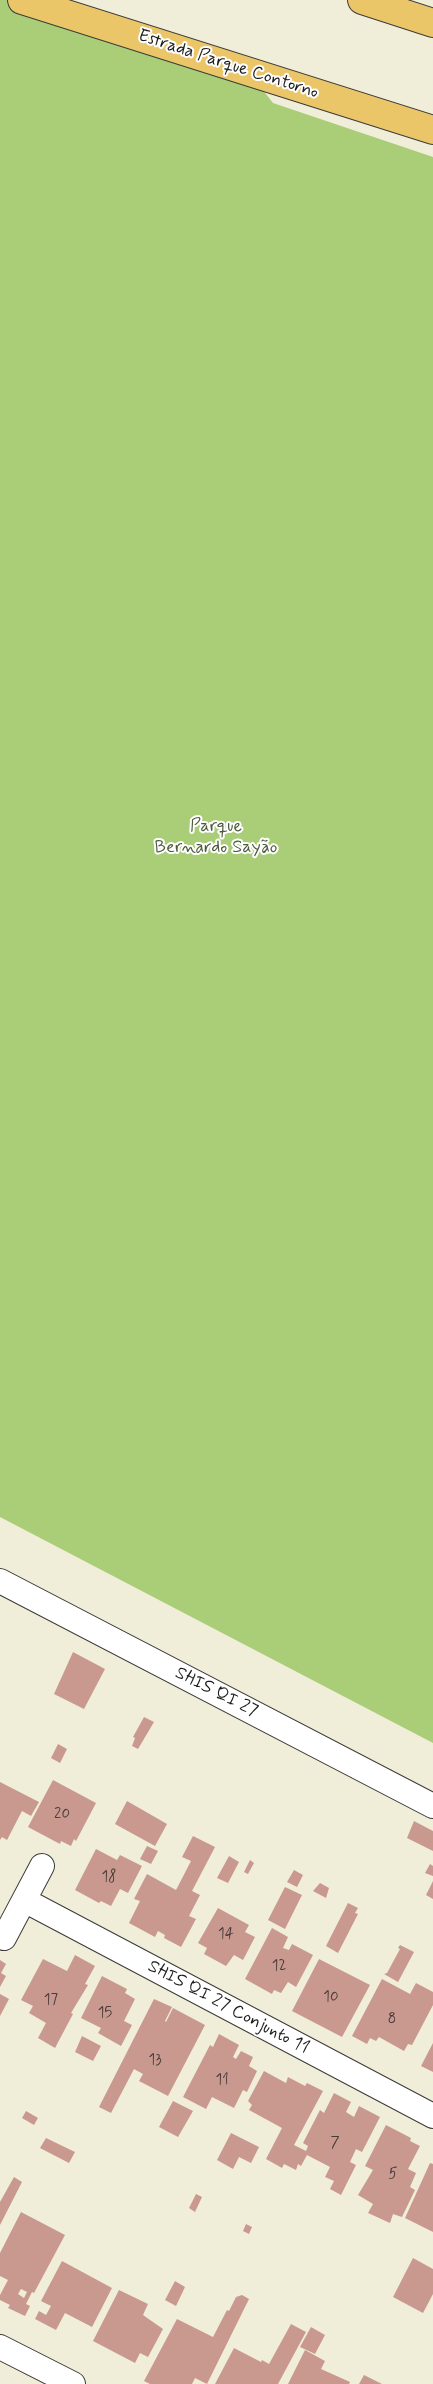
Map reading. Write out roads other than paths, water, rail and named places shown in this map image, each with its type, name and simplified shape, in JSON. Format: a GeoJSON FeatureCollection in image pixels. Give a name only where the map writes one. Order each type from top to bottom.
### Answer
{"type":"FeatureCollection","features":[{"type":"Feature","properties":{"kind":"main road","name":"Estrada Parque Contorno"},"geometry":{"type":"LineString","coordinates":[[22,0],[433,130]]}},
{"type":"Feature","properties":{"kind":"main road"},"geometry":{"type":"LineString","coordinates":[[362,0],[433,23]]}},
{"type":"Feature","properties":{"kind":"street","name":"SHIS QI 27"},"geometry":{"type":"LineString","coordinates":[[0,1581],[433,1806]]}},
{"type":"Feature","properties":{"kind":"street"},"geometry":{"type":"LineString","coordinates":[[4,1938],[42,1866]]}},
{"type":"Feature","properties":{"kind":"street","name":"SHIS QI 27 Conjunto 11"},"geometry":{"type":"LineString","coordinates":[[24,1900],[433,2116]]}},
{"type":"Feature","properties":{"kind":"street"},"geometry":{"type":"LineString","coordinates":[[0,2347],[72,2384]]}},
{"type":"Feature","properties":{"kind":"park label","name":"Parque Bernardo Sayão"},"geometry":{"type":"Point","coordinates":[216,838]}}]}
